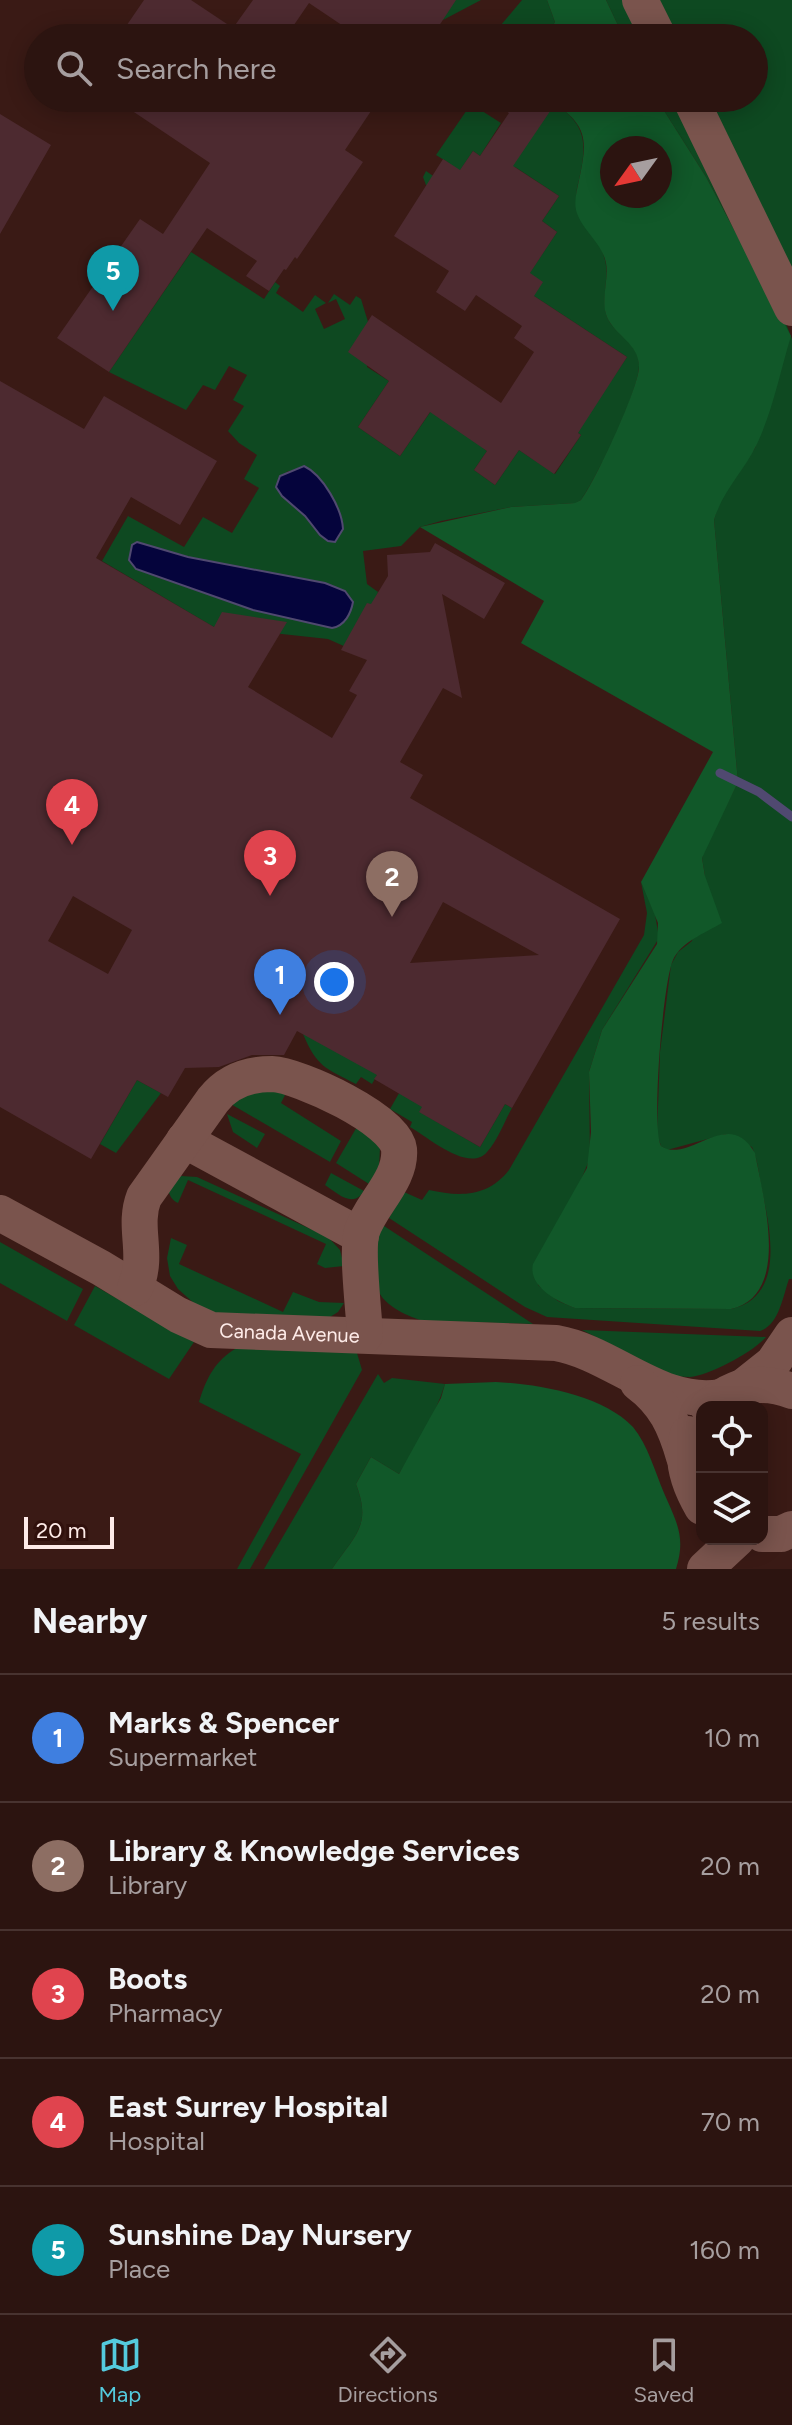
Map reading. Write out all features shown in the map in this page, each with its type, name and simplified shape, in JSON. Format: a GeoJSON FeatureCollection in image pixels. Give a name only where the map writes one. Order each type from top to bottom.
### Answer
{"type":"FeatureCollection","features":[{"type":"Feature","properties":{"kind":"street"},"geometry":{"type":"LineString","coordinates":[[640,0],[652,24]]}},
{"type":"Feature","properties":{"kind":"street"},"geometry":{"type":"LineString","coordinates":[[697,112],[792,308]]}},
{"type":"Feature","properties":{"kind":"street"},"geometry":{"type":"LineString","coordinates":[[135,1288],[143,1269],[141,1206],[150,1188],[224,1087],[256,1075],[295,1078],[390,1130],[399,1148],[390,1180],[361,1236],[365,1335]]}},
{"type":"Feature","properties":{"kind":"street"},"geometry":{"type":"LineString","coordinates":[[184,1140],[361,1236]]}},
{"type":"Feature","properties":{"kind":"street","name":"Canada Avenue"},"geometry":{"type":"LineString","coordinates":[[0,1213],[178,1315],[211,1330],[556,1343],[673,1393],[719,1401],[769,1384],[792,1391]]}},
{"type":"Feature","properties":{"kind":"street"},"geometry":{"type":"LineString","coordinates":[[719,1401],[773,1363],[792,1335]]}},
{"type":"Feature","properties":{"kind":"street","name":"Canada Avenue"},"geometry":{"type":"LineString","coordinates":[[607,1363],[660,1402],[675,1428],[696,1496]]}},
{"type":"Feature","properties":{"kind":"street"},"geometry":{"type":"LineString","coordinates":[[684,1457],[686,1438],[696,1422]]}},
{"type":"Feature","properties":{"kind":"street"},"geometry":{"type":"LineString","coordinates":[[768,1534],[781,1534],[792,1529]]}},
{"type":"Feature","properties":{"kind":"street"},"geometry":{"type":"LineString","coordinates":[[692,1569],[702,1545]]}},
{"type":"Feature","properties":{"kind":"street"},"geometry":{"type":"LineString","coordinates":[[705,1569],[731,1545]]}},
{"type":"Feature","properties":{"kind":"green space"},"geometry":{"type":"Polygon","coordinates":[[[414,0],[481,0],[443,20],[414,0]]]}},
{"type":"Feature","properties":{"kind":"green space"},"geometry":{"type":"Polygon","coordinates":[[[522,0],[547,0],[555,22],[554,24],[502,24],[522,0]]]}},
{"type":"Feature","properties":{"kind":"green space"},"geometry":{"type":"Polygon","coordinates":[[[547,0],[606,0],[617,24],[554,24],[547,0]]]}},
{"type":"Feature","properties":{"kind":"green space"},"geometry":{"type":"Polygon","coordinates":[[[606,0],[626,0],[638,24],[617,24],[606,0]]]}},
{"type":"Feature","properties":{"kind":"green space"},"geometry":{"type":"Polygon","coordinates":[[[657,0],[792,0],[792,269],[714,112],[768,112],[768,24],[670,24],[657,0]]]}},
{"type":"Feature","properties":{"kind":"green space"},"geometry":{"type":"Polygon","coordinates":[[[466,112],[484,112],[501,123],[480,156],[473,151],[443,196],[426,185],[423,177],[426,171],[439,180],[449,163],[436,155],[466,112]]]}},
{"type":"Feature","properties":{"kind":"green space"},"geometry":{"type":"Polygon","coordinates":[[[538,112],[566,112],[575,122],[583,139],[577,199],[605,260],[606,314],[638,358],[637,377],[616,434],[581,500],[576,503],[511,507],[441,521],[420,527],[401,546],[363,551],[367,584],[378,592],[355,651],[328,639],[227,628],[224,633],[102,561],[128,516],[184,547],[203,517],[232,533],[259,488],[244,479],[257,455],[228,431],[244,406],[233,400],[247,375],[229,366],[215,390],[203,385],[186,410],[109,372],[191,252],[264,299],[275,282],[280,286],[276,293],[303,312],[315,295],[326,303],[315,309],[324,329],[345,319],[336,299],[328,303],[334,294],[350,305],[356,296],[361,299],[372,335],[367,367],[389,381],[358,427],[400,456],[433,408],[487,451],[474,470],[495,485],[519,450],[555,474],[581,435],[547,411],[601,396],[627,357],[534,296],[529,274],[557,232],[542,221],[559,196],[515,167],[498,168],[538,112]],[[288,471],[277,481],[282,496],[296,506],[320,535],[332,542],[341,516],[313,471],[288,471]],[[137,542],[154,576],[253,610],[332,628],[341,624],[352,608],[334,586],[325,583],[188,557],[137,542]]]}},
{"type":"Feature","properties":{"kind":"green space"},"geometry":{"type":"Polygon","coordinates":[[[565,112],[665,112],[706,177],[791,336],[763,431],[714,520],[738,782],[702,858],[705,876],[722,923],[688,943],[673,960],[660,1054],[657,1112],[661,1146],[672,1150],[684,1148],[733,1134],[744,1140],[755,1153],[767,1218],[768,1265],[762,1285],[750,1300],[731,1309],[575,1308],[545,1292],[533,1272],[533,1264],[587,1168],[591,1132],[589,1072],[602,1030],[657,944],[658,923],[641,882],[713,752],[521,643],[544,601],[420,527],[511,507],[581,500],[606,455],[632,394],[638,359],[607,317],[604,256],[582,224],[575,206],[584,152],[582,132],[565,112]]]}},
{"type":"Feature","properties":{"kind":"green space"},"geometry":{"type":"Polygon","coordinates":[[[665,112],[683,112],[773,291],[792,339],[792,1279],[789,1279],[772,1323],[760,1331],[547,1317],[525,1307],[389,1218],[404,1192],[422,1200],[429,1190],[452,1194],[473,1193],[492,1186],[509,1170],[644,935],[647,913],[641,882],[655,914],[659,938],[602,1030],[589,1072],[590,1158],[538,1285],[558,1301],[575,1308],[731,1309],[748,1302],[760,1291],[767,1276],[770,1260],[768,1223],[752,1147],[726,1134],[667,1150],[661,1146],[657,1134],[660,1052],[671,965],[678,952],[692,941],[705,876],[704,850],[738,782],[714,520],[719,502],[755,448],[770,405],[754,266],[706,177],[665,112]]]}},
{"type":"Feature","properties":{"kind":"green space"},"geometry":{"type":"Polygon","coordinates":[[[303,1034],[386,1059],[372,1084],[361,1077],[356,1084],[323,1065],[303,1034]]]}},
{"type":"Feature","properties":{"kind":"green space"},"geometry":{"type":"Polygon","coordinates":[[[443,1069],[420,1112],[480,1147],[505,1104],[512,1108],[494,1142],[479,1157],[470,1158],[449,1152],[410,1127],[412,1122],[390,1109],[410,1074],[443,1069]]]}},
{"type":"Feature","properties":{"kind":"green space"},"geometry":{"type":"Polygon","coordinates":[[[137,1080],[161,1093],[116,1153],[100,1144],[137,1080]]]}},
{"type":"Feature","properties":{"kind":"green space"},"geometry":{"type":"Polygon","coordinates":[[[290,1085],[281,1103],[341,1141],[330,1162],[229,1103],[235,1094],[290,1085]]]}},
{"type":"Feature","properties":{"kind":"green space"},"geometry":{"type":"Polygon","coordinates":[[[227,1114],[265,1134],[257,1148],[233,1132],[227,1114]]]}},
{"type":"Feature","properties":{"kind":"green space"},"geometry":{"type":"Polygon","coordinates":[[[358,1125],[380,1148],[379,1167],[369,1184],[336,1163],[358,1125]]]}},
{"type":"Feature","properties":{"kind":"green space"},"geometry":{"type":"Polygon","coordinates":[[[331,1173],[364,1191],[355,1199],[340,1195],[325,1185],[331,1173]]]}},
{"type":"Feature","properties":{"kind":"green space"},"geometry":{"type":"Polygon","coordinates":[[[181,1176],[197,1177],[328,1237],[340,1250],[344,1266],[325,1268],[317,1264],[326,1244],[188,1180],[176,1202],[168,1188],[181,1176]]]}},
{"type":"Feature","properties":{"kind":"green space"},"geometry":{"type":"Polygon","coordinates":[[[375,1220],[533,1324],[424,1321],[398,1310],[378,1290],[375,1220]]]}},
{"type":"Feature","properties":{"kind":"green space"},"geometry":{"type":"Polygon","coordinates":[[[171,1238],[187,1245],[179,1264],[283,1312],[293,1292],[319,1302],[344,1303],[330,1317],[220,1316],[196,1305],[178,1289],[170,1276],[167,1258],[171,1238]]]}},
{"type":"Feature","properties":{"kind":"green space"},"geometry":{"type":"Polygon","coordinates":[[[0,1242],[83,1289],[67,1321],[0,1283],[0,1242]]]}},
{"type":"Feature","properties":{"kind":"green space"},"geometry":{"type":"Polygon","coordinates":[[[95,1286],[194,1342],[169,1379],[74,1325],[95,1286]]]}},
{"type":"Feature","properties":{"kind":"green space"},"geometry":{"type":"Polygon","coordinates":[[[582,1330],[766,1337],[731,1362],[687,1377],[670,1375],[582,1330]]]}},
{"type":"Feature","properties":{"kind":"green space"},"geometry":{"type":"Polygon","coordinates":[[[237,1348],[357,1353],[362,1370],[250,1569],[237,1569],[301,1454],[199,1402],[212,1371],[237,1348]]]}},
{"type":"Feature","properties":{"kind":"green space"},"geometry":{"type":"Polygon","coordinates":[[[378,1374],[384,1383],[392,1378],[445,1384],[418,1442],[399,1474],[371,1457],[356,1484],[362,1510],[359,1530],[332,1569],[264,1569],[378,1374]]]}},
{"type":"Feature","properties":{"kind":"green space"},"geometry":{"type":"Polygon","coordinates":[[[496,1382],[531,1385],[588,1399],[620,1416],[633,1427],[647,1450],[676,1522],[680,1548],[676,1569],[332,1569],[359,1530],[362,1510],[356,1484],[371,1457],[399,1474],[441,1398],[445,1384],[496,1382]]]}},
{"type":"Feature","properties":{"kind":"shaded area"},"geometry":{"type":"Polygon","coordinates":[[[304,466],[318,477],[339,512],[343,529],[335,542],[320,535],[276,487],[280,476],[304,466]]]}},
{"type":"Feature","properties":{"kind":"shaded area"},"geometry":{"type":"Polygon","coordinates":[[[137,542],[188,557],[325,583],[345,591],[353,602],[352,606],[344,622],[332,628],[253,610],[136,569],[129,560],[132,545],[137,542]]]}},
{"type":"Feature","properties":{"kind":"building"},"geometry":{"type":"Polygon","coordinates":[[[144,0],[191,0],[227,24],[128,24],[144,0]]]}},
{"type":"Feature","properties":{"kind":"building"},"geometry":{"type":"Polygon","coordinates":[[[253,0],[456,0],[440,24],[340,24],[309,3],[295,24],[236,24],[253,0]]]}},
{"type":"Feature","properties":{"kind":"building"},"geometry":{"type":"Polygon","coordinates":[[[134,112],[370,112],[345,150],[363,162],[297,259],[295,257],[284,269],[269,291],[246,276],[257,261],[207,228],[109,372],[57,338],[140,219],[163,234],[210,163],[134,112]]]}},
{"type":"Feature","properties":{"kind":"building"},"geometry":{"type":"Polygon","coordinates":[[[550,112],[513,166],[559,196],[542,221],[557,232],[530,273],[543,282],[534,296],[627,357],[554,474],[519,450],[495,485],[474,470],[487,451],[430,412],[400,456],[358,427],[389,381],[348,352],[372,315],[501,403],[534,352],[514,338],[522,326],[476,295],[465,311],[436,292],[449,271],[394,236],[443,159],[460,170],[473,151],[480,156],[509,113],[550,112]]]}},
{"type":"Feature","properties":{"kind":"building"},"geometry":{"type":"Polygon","coordinates":[[[0,114],[51,145],[0,234],[0,114]]]}},
{"type":"Feature","properties":{"kind":"building"},"geometry":{"type":"Polygon","coordinates":[[[0,381],[84,429],[104,396],[217,461],[180,525],[131,497],[96,558],[214,627],[222,612],[287,622],[248,687],[332,738],[357,695],[349,691],[367,660],[341,650],[367,603],[371,604],[388,576],[387,555],[430,552],[435,543],[505,583],[484,619],[442,594],[462,698],[443,688],[400,762],[423,775],[410,798],[620,919],[512,1108],[505,1104],[480,1147],[419,1112],[422,1107],[374,1079],[377,1075],[297,1031],[284,1055],[252,1055],[219,1067],[185,1068],[168,1097],[137,1080],[91,1159],[0,1107],[0,381]],[[73,896],[48,941],[108,974],[132,930],[73,896]],[[443,902],[410,963],[539,955],[443,902]]]}},
{"type":"Feature","properties":{"kind":"waterway"},"geometry":{"type":"LineString","coordinates":[[720,773],[759,792],[792,817]]}},
{"type":"Feature","properties":{"kind":"place","name":"Sunshine Day Nursery"},"geometry":{"type":"Point","coordinates":[113,311]}},
{"type":"Feature","properties":{"kind":"place","name":"East Surrey Hospital"},"geometry":{"type":"Point","coordinates":[72,845]}},
{"type":"Feature","properties":{"kind":"place","name":"Boots"},"geometry":{"type":"Point","coordinates":[270,896]}},
{"type":"Feature","properties":{"kind":"place","name":"Library & Knowledge Services"},"geometry":{"type":"Point","coordinates":[392,917]}},
{"type":"Feature","properties":{"kind":"place","name":"Marks & Spencer"},"geometry":{"type":"Point","coordinates":[280,1015]}}]}
